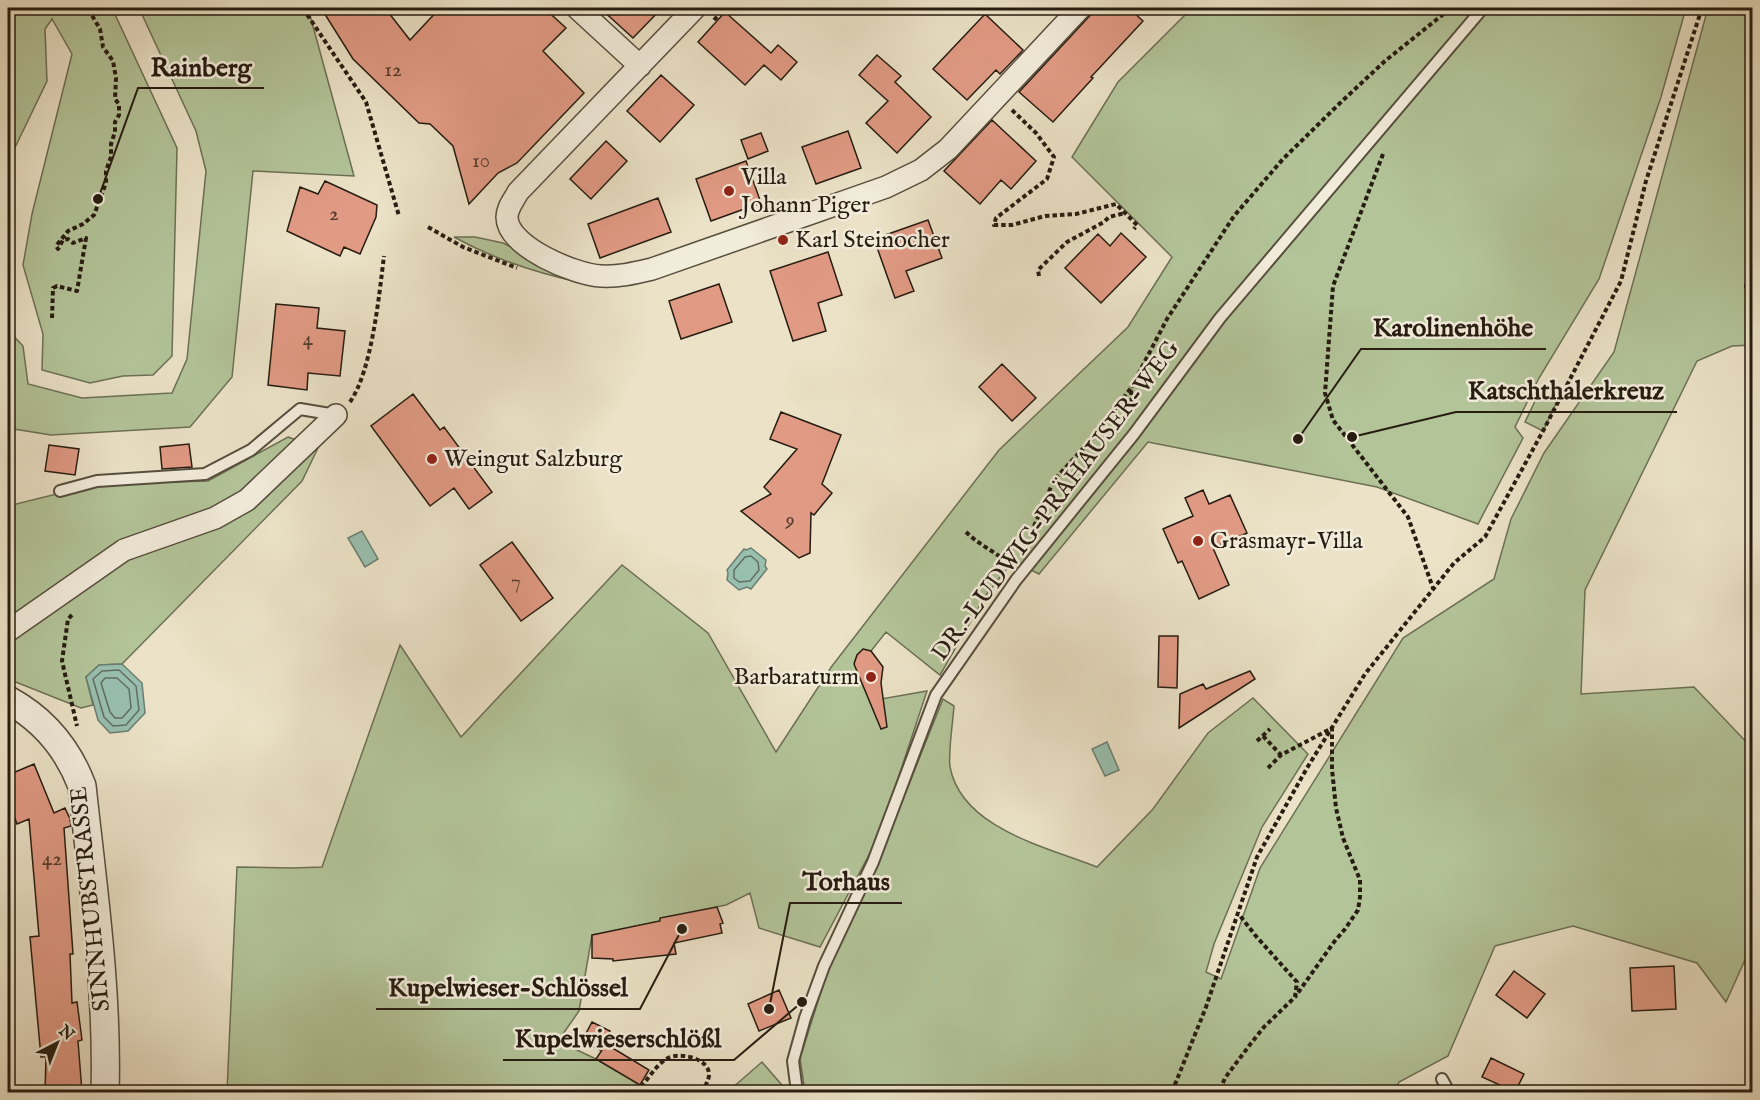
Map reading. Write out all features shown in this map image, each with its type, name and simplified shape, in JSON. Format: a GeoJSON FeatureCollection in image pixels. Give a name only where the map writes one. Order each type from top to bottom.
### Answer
{"type":"FeatureCollection","features":[{"type":"Feature","properties":{"kind":"street"},"geometry":{"type":"LineString","coordinates":[[578,8],[639,66]]}},
{"type":"Feature","properties":{"kind":"street"},"geometry":{"type":"LineString","coordinates":[[695,8],[518,192],[509,208],[507,218],[510,228],[539,254],[556,264],[582,273],[600,276],[619,276],[652,269],[886,187],[921,170],[948,148],[1080,8]]}},
{"type":"Feature","properties":{"kind":"street"},"geometry":{"type":"LineString","coordinates":[[8,631],[124,550],[215,518],[247,500],[336,415]]}},
{"type":"Feature","properties":{"kind":"street","name":"SINNHUBSTRASSE"},"geometry":{"type":"LineString","coordinates":[[8,700],[43,724],[74,765],[82,786],[100,949],[106,1057],[105,1092]]}},
{"type":"Feature","properties":{"kind":"lane","name":"DR.-LUDWIG-PRÄHAUSER-WEG"},"geometry":{"type":"LineString","coordinates":[[797,1092],[793,1061],[805,1018],[824,966],[873,862],[936,695],[1021,574],[1134,434],[1220,318],[1483,8]]}},
{"type":"Feature","properties":{"kind":"lane"},"geometry":{"type":"LineString","coordinates":[[60,491],[97,481],[205,474],[251,450],[300,409],[336,415]]}},
{"type":"Feature","properties":{"kind":"lane"},"geometry":{"type":"LineString","coordinates":[[1442,1079],[1449,1092]]}},
{"type":"Feature","properties":{"kind":"path"},"geometry":{"type":"LineString","coordinates":[[19,8],[26,10],[33,8]]}},
{"type":"Feature","properties":{"kind":"path"},"geometry":{"type":"LineString","coordinates":[[52,318],[53,288],[62,287],[77,291],[86,238],[74,243],[68,239],[63,240],[58,249],[56,246],[68,231],[83,224],[94,215],[106,183],[115,122],[119,115],[119,104],[115,99],[116,78],[113,61],[103,47],[100,28],[90,12],[84,8]]}},
{"type":"Feature","properties":{"kind":"path"},"geometry":{"type":"LineString","coordinates":[[304,8],[366,102],[399,216]]}},
{"type":"Feature","properties":{"kind":"path"},"geometry":{"type":"LineString","coordinates":[[1021,574],[1028,541],[1054,480],[1091,440],[1131,388],[1167,319],[1234,216],[1283,159],[1339,104],[1385,61],[1451,8]]}},
{"type":"Feature","properties":{"kind":"path"},"geometry":{"type":"LineString","coordinates":[[1172,1092],[1206,1006],[1257,857],[1307,768],[1365,674],[1454,563],[1485,537],[1621,281],[1646,181],[1702,8]]}},
{"type":"Feature","properties":{"kind":"path"},"geometry":{"type":"LineString","coordinates":[[1020,118],[1054,157],[1052,169],[1047,179],[996,218],[994,225],[1012,225],[1045,216],[1076,214],[1116,204],[1137,225],[1134,229]]}},
{"type":"Feature","properties":{"kind":"path"},"geometry":{"type":"LineString","coordinates":[[1383,152],[1333,286],[1325,393],[1333,420],[1408,517],[1434,589]]}},
{"type":"Feature","properties":{"kind":"path"},"geometry":{"type":"LineString","coordinates":[[1039,276],[1038,270],[1067,242],[1109,217],[1125,213]]}},
{"type":"Feature","properties":{"kind":"path"},"geometry":{"type":"LineString","coordinates":[[1752,255],[1746,286],[1752,309]]}},
{"type":"Feature","properties":{"kind":"path"},"geometry":{"type":"LineString","coordinates":[[336,415],[352,400],[362,376],[374,331],[384,256]]}},
{"type":"Feature","properties":{"kind":"path"},"geometry":{"type":"LineString","coordinates":[[1131,388],[1134,434]]}},
{"type":"Feature","properties":{"kind":"path"},"geometry":{"type":"LineString","coordinates":[[966,532],[975,541],[1008,562]]}},
{"type":"Feature","properties":{"kind":"path"},"geometry":{"type":"LineString","coordinates":[[75,612],[68,619],[62,661],[79,731]]}},
{"type":"Feature","properties":{"kind":"path"},"geometry":{"type":"LineString","coordinates":[[1268,768],[1281,755],[1332,728]]}},
{"type":"Feature","properties":{"kind":"path"},"geometry":{"type":"LineString","coordinates":[[1186,1092],[1196,1089],[1211,1092],[1217,1089],[1222,1091],[1225,1078],[1258,1035],[1295,996],[1358,910],[1360,880],[1343,838],[1336,808],[1332,769],[1332,728]]}},
{"type":"Feature","properties":{"kind":"path"},"geometry":{"type":"LineString","coordinates":[[1257,741],[1270,729]]}},
{"type":"Feature","properties":{"kind":"path"},"geometry":{"type":"LineString","coordinates":[[1263,736],[1281,755]]}},
{"type":"Feature","properties":{"kind":"path"},"geometry":{"type":"LineString","coordinates":[[1238,913],[1297,982],[1295,996]]}},
{"type":"Feature","properties":{"kind":"path"},"geometry":{"type":"LineString","coordinates":[[636,1092],[661,1062],[678,1055],[696,1059],[707,1067],[709,1076],[702,1092]]}},
{"type":"Feature","properties":{"kind":"shaded area"},"geometry":{"type":"Polygon","coordinates":[[[8,8],[112,8],[177,148],[172,356],[153,375],[123,376],[90,383],[42,370],[43,334],[23,265],[32,214],[72,54],[52,19],[45,29],[47,81],[8,162],[8,8]]]}},
{"type":"Feature","properties":{"kind":"shaded area"},"geometry":{"type":"Polygon","coordinates":[[[139,8],[308,8],[354,176],[253,171],[232,377],[190,427],[51,435],[8,428],[8,330],[23,346],[28,384],[82,398],[172,393],[187,359],[206,171],[196,131],[139,8]]]}},
{"type":"Feature","properties":{"kind":"shaded area"},"geometry":{"type":"Polygon","coordinates":[[[1192,8],[1686,8],[1661,97],[1599,279],[1539,378],[1515,427],[1523,438],[1478,524],[1377,487],[1148,442],[1039,574],[1013,561],[986,595],[940,675],[886,632],[871,651],[862,651],[870,701],[927,691],[879,836],[820,947],[759,928],[750,893],[726,905],[592,935],[579,1011],[558,1041],[596,1059],[640,1085],[643,1092],[227,1092],[237,867],[322,867],[400,645],[461,737],[622,565],[708,633],[776,752],[832,666],[999,450],[1128,327],[1172,257],[1072,157],[1118,82],[1192,8]]]}},
{"type":"Feature","properties":{"kind":"shaded area"},"geometry":{"type":"Polygon","coordinates":[[[1708,8],[1752,8],[1752,345],[1732,346],[1697,361],[1585,590],[1581,694],[1694,687],[1752,748],[1752,951],[1749,951],[1726,1002],[1697,963],[1573,926],[1495,946],[1448,1056],[1399,1082],[1394,1092],[805,1092],[800,1058],[827,973],[879,859],[943,699],[954,706],[950,767],[958,788],[971,806],[989,821],[1009,833],[1097,867],[1153,809],[1208,733],[1253,698],[1308,754],[1262,827],[1214,944],[1206,972],[1221,979],[1260,868],[1403,638],[1494,579],[1511,519],[1544,453],[1614,352],[1708,8]]]}},
{"type":"Feature","properties":{"kind":"shaded area"},"geometry":{"type":"Polygon","coordinates":[[[454,237],[475,237],[503,243],[579,282],[515,264],[454,237]]]}},
{"type":"Feature","properties":{"kind":"shaded area"},"geometry":{"type":"Polygon","coordinates":[[[1539,393],[1557,402],[1543,431],[1525,422],[1539,393]]]}},
{"type":"Feature","properties":{"kind":"shaded area"},"geometry":{"type":"Polygon","coordinates":[[[288,437],[318,448],[302,481],[122,664],[99,665],[86,677],[93,705],[81,708],[8,679],[8,506],[97,484],[208,481],[288,437]]]}},
{"type":"Feature","properties":{"kind":"shaded area"},"geometry":{"type":"Polygon","coordinates":[[[762,1062],[788,1092],[739,1092],[732,1088],[762,1062]]]}},
{"type":"Feature","properties":{"kind":"water"},"geometry":{"type":"Polygon","coordinates":[[[362,531],[378,559],[365,567],[348,538],[362,531]]]}},
{"type":"Feature","properties":{"kind":"water"},"geometry":{"type":"Polygon","coordinates":[[[751,548],[766,560],[767,569],[751,589],[747,587],[739,590],[727,580],[727,570],[744,549],[751,548]]]}},
{"type":"Feature","properties":{"kind":"water"},"geometry":{"type":"Polygon","coordinates":[[[122,664],[142,683],[145,713],[128,731],[110,733],[98,720],[86,677],[99,665],[122,664]]]}},
{"type":"Feature","properties":{"kind":"water"},"geometry":{"type":"Polygon","coordinates":[[[1107,742],[1119,770],[1105,776],[1092,749],[1107,742]]]}},
{"type":"Feature","properties":{"kind":"building"},"geometry":{"type":"Polygon","coordinates":[[[321,8],[385,8],[410,40],[440,8],[544,8],[566,28],[543,51],[584,93],[517,163],[498,173],[469,204],[453,146],[430,124],[419,123],[353,59],[321,8]]]}},
{"type":"Feature","properties":{"kind":"building"},"geometry":{"type":"Polygon","coordinates":[[[600,8],[662,8],[633,38],[600,8]]]}},
{"type":"Feature","properties":{"kind":"building"},"geometry":{"type":"Polygon","coordinates":[[[1097,8],[1129,8],[1143,21],[1053,122],[1019,92],[1097,8]]]}},
{"type":"Feature","properties":{"kind":"building"},"geometry":{"type":"Polygon","coordinates":[[[725,12],[771,53],[778,45],[797,62],[781,80],[764,65],[745,85],[698,42],[725,12]]]}},
{"type":"Feature","properties":{"kind":"building"},"geometry":{"type":"Polygon","coordinates":[[[985,14],[1023,50],[1000,74],[996,70],[967,100],[933,69],[985,14]]]}},
{"type":"Feature","properties":{"kind":"building"},"geometry":{"type":"Polygon","coordinates":[[[877,55],[901,76],[895,82],[931,117],[897,153],[866,123],[888,101],[859,75],[877,55]]]}},
{"type":"Feature","properties":{"kind":"building"},"geometry":{"type":"Polygon","coordinates":[[[661,75],[694,105],[660,142],[627,111],[661,75]]]}},
{"type":"Feature","properties":{"kind":"building"},"geometry":{"type":"Polygon","coordinates":[[[992,120],[1036,161],[1011,189],[1001,180],[980,204],[944,171],[992,120]]]}},
{"type":"Feature","properties":{"kind":"building"},"geometry":{"type":"Polygon","coordinates":[[[848,131],[861,168],[816,184],[802,147],[848,131]]]}},
{"type":"Feature","properties":{"kind":"building"},"geometry":{"type":"Polygon","coordinates":[[[761,133],[768,151],[748,159],[741,140],[761,133]]]}},
{"type":"Feature","properties":{"kind":"building"},"geometry":{"type":"Polygon","coordinates":[[[606,141],[627,161],[591,199],[570,179],[606,141]]]}},
{"type":"Feature","properties":{"kind":"building","name":"Villa Johann Piger"},"geometry":{"type":"Polygon","coordinates":[[[746,161],[761,203],[711,221],[696,179],[746,161]]]}},
{"type":"Feature","properties":{"kind":"building"},"geometry":{"type":"Polygon","coordinates":[[[325,181],[377,205],[376,217],[360,254],[344,247],[340,256],[287,231],[300,187],[318,194],[325,181]]]}},
{"type":"Feature","properties":{"kind":"building"},"geometry":{"type":"Polygon","coordinates":[[[658,198],[671,232],[600,258],[588,224],[658,198]]]}},
{"type":"Feature","properties":{"kind":"building"},"geometry":{"type":"Polygon","coordinates":[[[928,220],[942,258],[906,271],[914,291],[895,298],[874,239],[928,220]]]}},
{"type":"Feature","properties":{"kind":"building"},"geometry":{"type":"Polygon","coordinates":[[[1121,233],[1146,257],[1101,303],[1065,268],[1098,234],[1110,246],[1121,233]]]}},
{"type":"Feature","properties":{"kind":"building"},"geometry":{"type":"Polygon","coordinates":[[[828,252],[842,295],[818,303],[826,331],[793,341],[770,271],[828,252]]]}},
{"type":"Feature","properties":{"kind":"building"},"geometry":{"type":"Polygon","coordinates":[[[719,284],[732,322],[681,339],[669,301],[719,284]]]}},
{"type":"Feature","properties":{"kind":"building"},"geometry":{"type":"Polygon","coordinates":[[[276,304],[319,308],[317,328],[345,331],[340,376],[308,373],[307,390],[268,385],[276,304]]]}},
{"type":"Feature","properties":{"kind":"building"},"geometry":{"type":"Polygon","coordinates":[[[1002,364],[1036,398],[1012,421],[979,387],[1002,364]]]}},
{"type":"Feature","properties":{"kind":"building","name":"Weingut Salzburg"},"geometry":{"type":"Polygon","coordinates":[[[413,394],[440,430],[444,427],[492,492],[469,509],[454,488],[430,506],[371,426],[413,394]]]}},
{"type":"Feature","properties":{"kind":"building"},"geometry":{"type":"Polygon","coordinates":[[[781,412],[841,435],[822,484],[832,493],[814,515],[811,513],[810,553],[799,558],[741,511],[771,494],[764,487],[797,449],[770,439],[781,412]]]}},
{"type":"Feature","properties":{"kind":"building"},"geometry":{"type":"Polygon","coordinates":[[[189,444],[192,467],[162,469],[160,447],[189,444]]]}},
{"type":"Feature","properties":{"kind":"building"},"geometry":{"type":"Polygon","coordinates":[[[49,445],[79,449],[75,475],[45,471],[49,445]]]}},
{"type":"Feature","properties":{"kind":"building","name":"Grasmayr-Villa"},"geometry":{"type":"Polygon","coordinates":[[[1203,490],[1209,504],[1230,495],[1247,533],[1213,548],[1229,585],[1199,599],[1182,561],[1178,563],[1163,529],[1193,516],[1185,498],[1203,490]]]}},
{"type":"Feature","properties":{"kind":"building"},"geometry":{"type":"Polygon","coordinates":[[[512,542],[553,598],[521,621],[480,565],[512,542]]]}},
{"type":"Feature","properties":{"kind":"building"},"geometry":{"type":"Polygon","coordinates":[[[1159,636],[1178,636],[1177,688],[1158,687],[1159,636]]]}},
{"type":"Feature","properties":{"kind":"building","name":"Barbaraturm"},"geometry":{"type":"Polygon","coordinates":[[[863,649],[871,651],[883,667],[881,683],[887,727],[881,729],[854,664],[857,655],[863,649]]]}},
{"type":"Feature","properties":{"kind":"building"},"geometry":{"type":"Polygon","coordinates":[[[1250,671],[1255,679],[1179,728],[1180,694],[1203,684],[1206,689],[1250,671]]]}},
{"type":"Feature","properties":{"kind":"building"},"geometry":{"type":"Polygon","coordinates":[[[34,764],[54,813],[65,808],[70,819],[71,826],[64,828],[73,954],[70,954],[72,1003],[77,1002],[82,1040],[78,1041],[82,1092],[45,1092],[46,1057],[41,1057],[30,937],[39,936],[29,819],[17,824],[8,799],[8,775],[34,764]]]}},
{"type":"Feature","properties":{"kind":"building"},"geometry":{"type":"Polygon","coordinates":[[[717,907],[723,923],[720,924],[722,933],[674,943],[676,954],[613,961],[613,959],[592,958],[592,935],[717,907]]]}},
{"type":"Feature","properties":{"kind":"building"},"geometry":{"type":"Polygon","coordinates":[[[1674,966],[1676,1009],[1632,1011],[1630,968],[1674,966]]]}},
{"type":"Feature","properties":{"kind":"building"},"geometry":{"type":"Polygon","coordinates":[[[1514,971],[1545,994],[1527,1018],[1496,995],[1514,971]]]}},
{"type":"Feature","properties":{"kind":"building"},"geometry":{"type":"Polygon","coordinates":[[[779,990],[791,1018],[759,1031],[748,1004],[779,990]]]}},
{"type":"Feature","properties":{"kind":"building"},"geometry":{"type":"Polygon","coordinates":[[[592,1022],[610,1031],[600,1050],[582,1041],[592,1022]]]}},
{"type":"Feature","properties":{"kind":"building"},"geometry":{"type":"Polygon","coordinates":[[[606,1044],[649,1070],[640,1085],[596,1059],[606,1044]]]}},
{"type":"Feature","properties":{"kind":"building"},"geometry":{"type":"Polygon","coordinates":[[[1491,1058],[1524,1074],[1515,1092],[1482,1077],[1491,1058]]]}},
{"type":"Feature","properties":{"kind":"place","name":"Villa Johann Piger"},"geometry":{"type":"Point","coordinates":[729,191]}},
{"type":"Feature","properties":{"kind":"place","name":"Rainberg"},"geometry":{"type":"Point","coordinates":[98,199]}},
{"type":"Feature","properties":{"kind":"place","name":"Karl Steinocher"},"geometry":{"type":"Point","coordinates":[783,240]}},
{"type":"Feature","properties":{"kind":"place","name":"Katschthalerkreuz"},"geometry":{"type":"Point","coordinates":[1352,437]}},
{"type":"Feature","properties":{"kind":"place","name":"Karolinenhöhe"},"geometry":{"type":"Point","coordinates":[1298,439]}},
{"type":"Feature","properties":{"kind":"place","name":"Weingut Salzburg"},"geometry":{"type":"Point","coordinates":[432,459]}},
{"type":"Feature","properties":{"kind":"place","name":"Grasmayr-Villa"},"geometry":{"type":"Point","coordinates":[1198,541]}},
{"type":"Feature","properties":{"kind":"place","name":"Barbaraturm"},"geometry":{"type":"Point","coordinates":[871,677]}},
{"type":"Feature","properties":{"kind":"place","name":"Kupelwieser-Schlössel"},"geometry":{"type":"Point","coordinates":[682,929]}},
{"type":"Feature","properties":{"kind":"place","name":"Kupelwieserschlößl"},"geometry":{"type":"Point","coordinates":[802,1002]}},
{"type":"Feature","properties":{"kind":"place","name":"Torhaus"},"geometry":{"type":"Point","coordinates":[769,1009]}}]}
